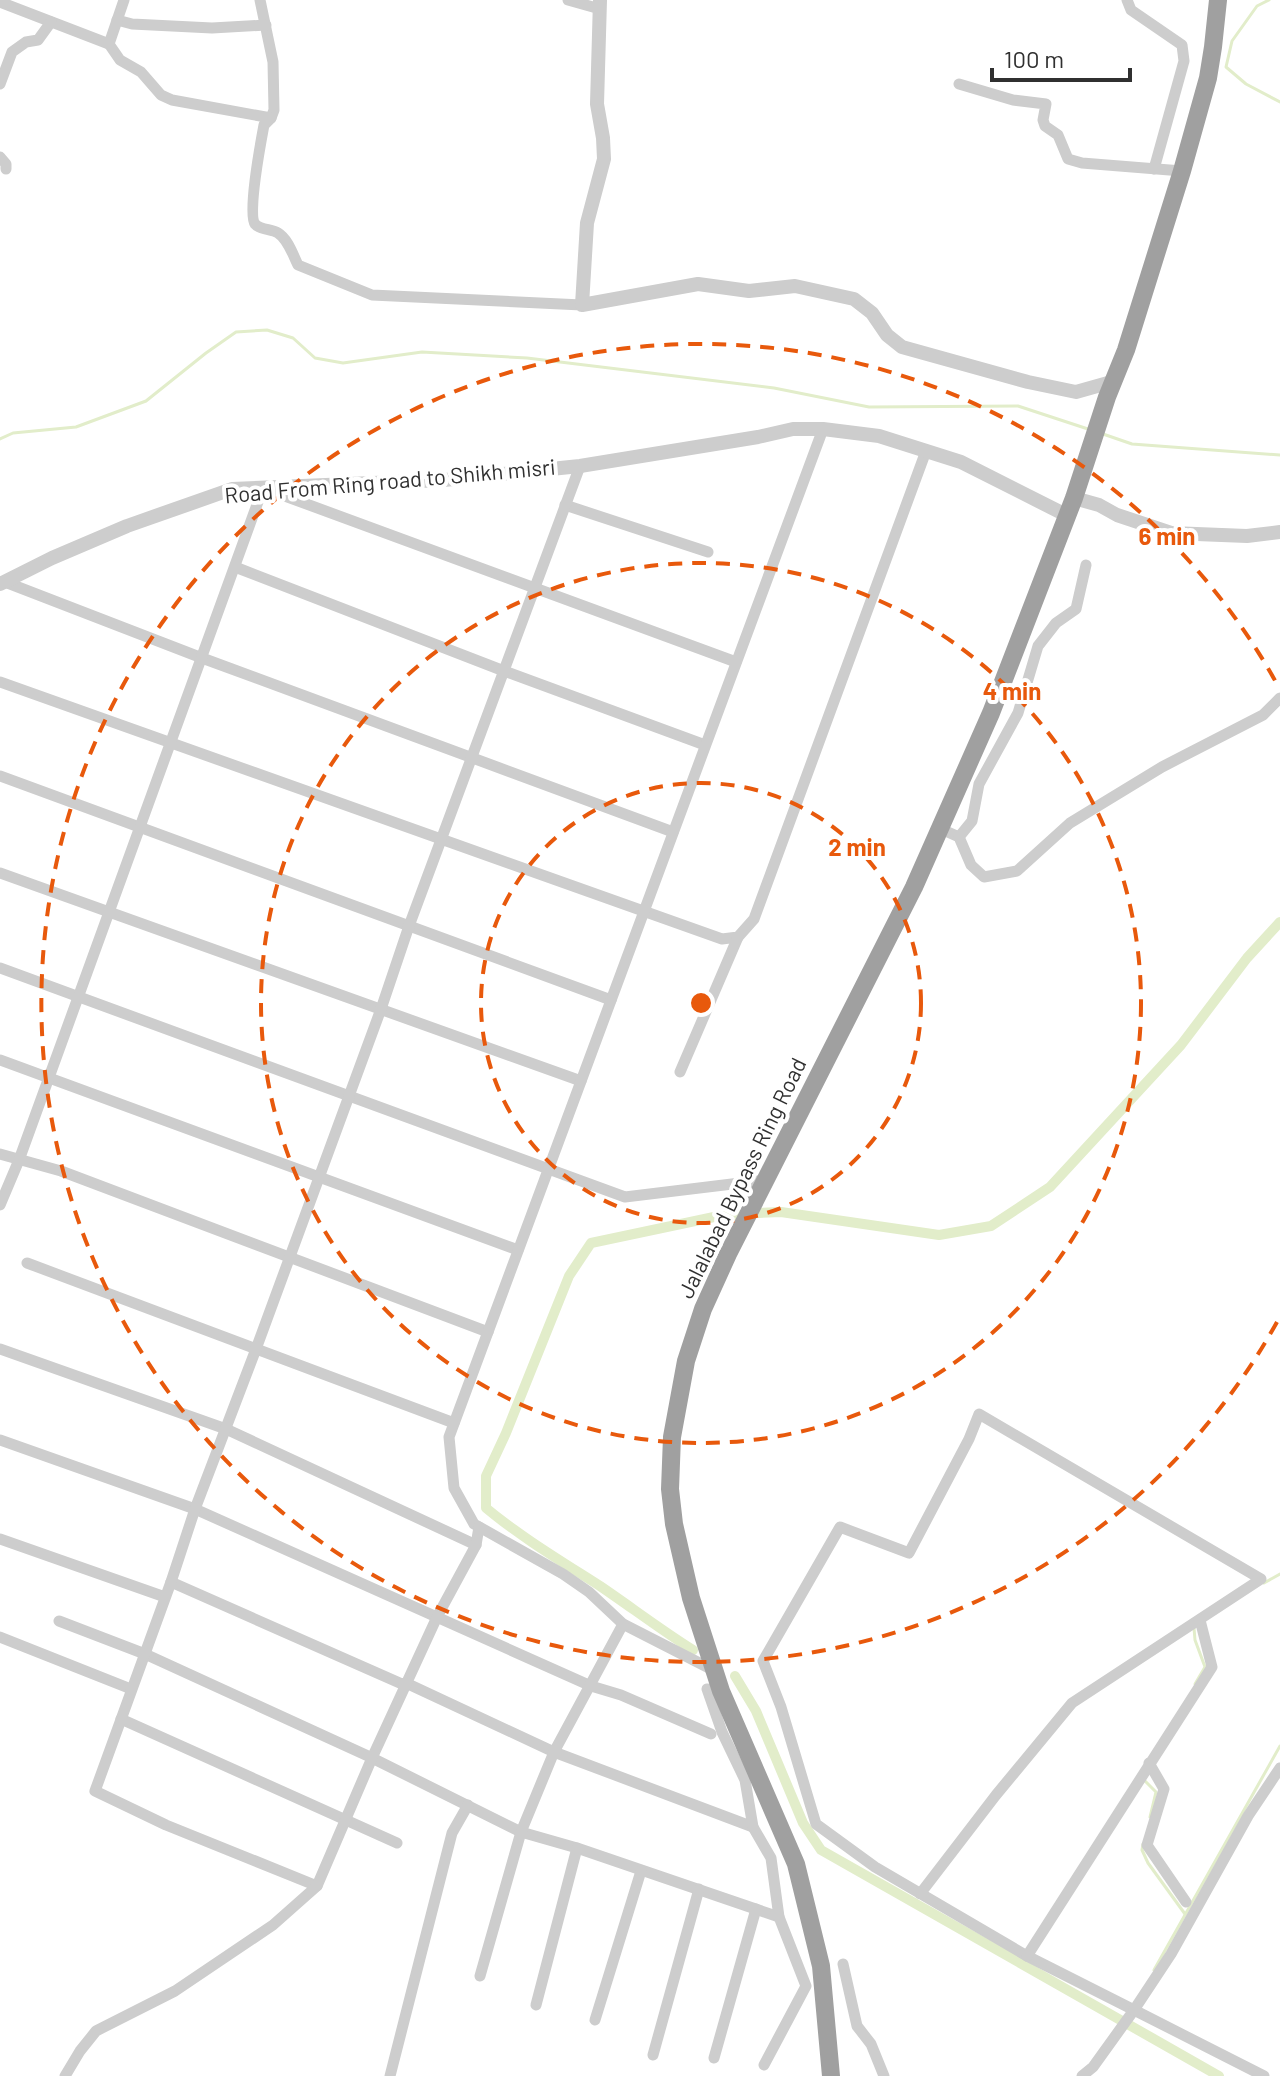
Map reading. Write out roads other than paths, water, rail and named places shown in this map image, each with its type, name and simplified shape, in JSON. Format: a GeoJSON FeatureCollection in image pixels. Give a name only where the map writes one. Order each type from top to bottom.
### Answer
{"type":"FeatureCollection","features":[{"type":"Feature","properties":{"kind":"highway","name":"Jalalabad Bypass Ring Road"},"geometry":{"type":"LineString","coordinates":[[831,2076],[821,1966],[796,1864],[721,1691],[691,1598],[674,1524],[670,1489],[672,1437],[686,1361],[703,1309],[728,1254],[914,887],[991,713],[1084,470],[1149,277],[1208,78],[1218,0]]}},
{"type":"Feature","properties":{"kind":"street"},"geometry":{"type":"LineString","coordinates":[[109,44],[124,0]]}},
{"type":"Feature","properties":{"kind":"street"},"geometry":{"type":"LineString","coordinates":[[260,0],[273,62],[274,110],[264,125],[252,208],[254,223],[279,233],[298,265],[372,295],[582,305],[698,284],[749,291],[795,286],[854,299],[872,313],[887,335],[902,347],[1076,392],[1111,389]]}},
{"type":"Feature","properties":{"kind":"street"},"geometry":{"type":"LineString","coordinates":[[568,0],[600,4],[597,104],[604,159],[587,223],[582,305]]}},
{"type":"Feature","properties":{"kind":"street"},"geometry":{"type":"LineString","coordinates":[[1127,0],[1131,10],[1182,45],[1184,61],[1154,169]]}},
{"type":"Feature","properties":{"kind":"street"},"geometry":{"type":"LineString","coordinates":[[0,2],[109,44],[120,60],[141,72],[161,95],[172,100],[271,118]]}},
{"type":"Feature","properties":{"kind":"street"},"geometry":{"type":"LineString","coordinates":[[117,20],[132,24],[212,28],[266,25]]}},
{"type":"Feature","properties":{"kind":"street"},"geometry":{"type":"LineString","coordinates":[[0,84],[12,52],[26,42],[38,40],[51,22]]}},
{"type":"Feature","properties":{"kind":"street"},"geometry":{"type":"LineString","coordinates":[[959,84],[1013,100],[1046,104],[1045,126],[1058,135],[1068,159],[1082,163],[1182,171]]}},
{"type":"Feature","properties":{"kind":"street"},"geometry":{"type":"LineString","coordinates":[[0,157],[6,169]]}},
{"type":"Feature","properties":{"kind":"street","name":"Road From Ring road to Shikh misri"},"geometry":{"type":"LineString","coordinates":[[2,583],[127,526],[232,489],[444,480],[580,466],[793,429],[823,429],[879,436],[961,462],[1070,506],[1099,505],[1117,515],[1171,533],[1247,536],[1280,532]]}},
{"type":"Feature","properties":{"kind":"street"},"geometry":{"type":"LineString","coordinates":[[716,1672],[623,1624],[589,1592],[563,1574],[474,1524],[454,1488],[449,1437],[823,429]]}},
{"type":"Feature","properties":{"kind":"street"},"geometry":{"type":"LineString","coordinates":[[680,1072],[738,937],[754,919],[926,451]]}},
{"type":"Feature","properties":{"kind":"street"},"geometry":{"type":"LineString","coordinates":[[317,1886],[166,1825],[95,1791],[195,1509],[580,466]]}},
{"type":"Feature","properties":{"kind":"street"},"geometry":{"type":"LineString","coordinates":[[0,1205],[79,997],[263,488],[736,662]]}},
{"type":"Feature","properties":{"kind":"street"},"geometry":{"type":"LineString","coordinates":[[565,505],[708,552]]}},
{"type":"Feature","properties":{"kind":"street"},"geometry":{"type":"LineString","coordinates":[[959,837],[972,821],[979,784],[1018,713],[1038,646],[1056,623],[1076,609],[1086,565]]}},
{"type":"Feature","properties":{"kind":"street"},"geometry":{"type":"LineString","coordinates":[[235,567],[705,745]]}},
{"type":"Feature","properties":{"kind":"street"},"geometry":{"type":"LineString","coordinates":[[2,583],[673,832]]}},
{"type":"Feature","properties":{"kind":"street"},"geometry":{"type":"LineString","coordinates":[[0,682],[722,939],[738,937]]}},
{"type":"Feature","properties":{"kind":"street"},"geometry":{"type":"LineString","coordinates":[[941,829],[959,837],[971,865],[984,877],[1017,871],[1070,823],[1162,767],[1263,715],[1280,698]]}},
{"type":"Feature","properties":{"kind":"street"},"geometry":{"type":"LineString","coordinates":[[0,776],[611,1000]]}},
{"type":"Feature","properties":{"kind":"street"},"geometry":{"type":"LineString","coordinates":[[0,873],[581,1081]]}},
{"type":"Feature","properties":{"kind":"street"},"geometry":{"type":"LineString","coordinates":[[0,968],[625,1197],[765,1180]]}},
{"type":"Feature","properties":{"kind":"street"},"geometry":{"type":"LineString","coordinates":[[0,1060],[518,1250]]}},
{"type":"Feature","properties":{"kind":"street"},"geometry":{"type":"LineString","coordinates":[[0,1154],[61,1171],[488,1332]]}},
{"type":"Feature","properties":{"kind":"street"},"geometry":{"type":"LineString","coordinates":[[27,1263],[454,1423]]}},
{"type":"Feature","properties":{"kind":"street"},"geometry":{"type":"LineString","coordinates":[[0,1349],[226,1429],[476,1545]]}},
{"type":"Feature","properties":{"kind":"street"},"geometry":{"type":"LineString","coordinates":[[920,1894],[1072,1703],[1261,1579],[979,1414],[909,1553],[840,1527],[763,1661],[781,1707],[816,1824],[875,1867],[920,1894],[1027,1956],[1264,2076]]}},
{"type":"Feature","properties":{"kind":"street"},"geometry":{"type":"LineString","coordinates":[[0,1440],[195,1509],[591,1686],[621,1695],[711,1734]]}},
{"type":"Feature","properties":{"kind":"street"},"geometry":{"type":"LineString","coordinates":[[65,2076],[96,2031],[187,1983],[273,1925],[317,1886],[406,1683],[476,1545],[479,1527]]}},
{"type":"Feature","properties":{"kind":"street"},"geometry":{"type":"LineString","coordinates":[[0,1539],[165,1597]]}},
{"type":"Feature","properties":{"kind":"street"},"geometry":{"type":"LineString","coordinates":[[171,1582],[402,1684],[406,1683],[554,1752],[753,1827]]}},
{"type":"Feature","properties":{"kind":"street"},"geometry":{"type":"LineString","coordinates":[[1027,1956],[1212,1667],[1200,1620]]}},
{"type":"Feature","properties":{"kind":"street"},"geometry":{"type":"LineString","coordinates":[[59,1621],[145,1654],[372,1758],[521,1832],[779,1917]]}},
{"type":"Feature","properties":{"kind":"street"},"geometry":{"type":"LineString","coordinates":[[480,1976],[521,1832],[554,1752],[623,1624]]}},
{"type":"Feature","properties":{"kind":"street"},"geometry":{"type":"LineString","coordinates":[[0,1637],[131,1689]]}},
{"type":"Feature","properties":{"kind":"street"},"geometry":{"type":"LineString","coordinates":[[721,1691],[707,1689],[722,1732],[745,1780],[753,1827],[771,1858],[779,1917],[806,1986],[764,2065]]}},
{"type":"Feature","properties":{"kind":"street"},"geometry":{"type":"LineString","coordinates":[[121,1719],[397,1843]]}},
{"type":"Feature","properties":{"kind":"street"},"geometry":{"type":"LineString","coordinates":[[1149,1763],[1164,1789],[1147,1845],[1186,1902]]}},
{"type":"Feature","properties":{"kind":"street"},"geometry":{"type":"LineString","coordinates":[[1082,2076],[1093,2067],[1171,1954],[1248,1816],[1280,1768]]}},
{"type":"Feature","properties":{"kind":"street"},"geometry":{"type":"LineString","coordinates":[[390,2076],[452,1833],[468,1805]]}},
{"type":"Feature","properties":{"kind":"street"},"geometry":{"type":"LineString","coordinates":[[536,2005],[577,1848]]}},
{"type":"Feature","properties":{"kind":"street"},"geometry":{"type":"LineString","coordinates":[[595,2020],[641,1871]]}},
{"type":"Feature","properties":{"kind":"street"},"geometry":{"type":"LineString","coordinates":[[653,2055],[699,1889]]}},
{"type":"Feature","properties":{"kind":"street"},"geometry":{"type":"LineString","coordinates":[[714,2058],[756,1909]]}},
{"type":"Feature","properties":{"kind":"street"},"geometry":{"type":"LineString","coordinates":[[843,1964],[857,2026],[877,2055],[884,2076]]}},
{"type":"Feature","properties":{"kind":"waterway"},"geometry":{"type":"LineString","coordinates":[[1269,0],[1257,6],[1232,41],[1226,67],[1246,84],[1280,102]]}},
{"type":"Feature","properties":{"kind":"waterway"},"geometry":{"type":"LineString","coordinates":[[0,439],[13,433],[76,427],[146,401],[236,332],[267,330],[293,338],[315,358],[343,363],[422,352],[527,358],[774,388],[869,407],[1018,406],[1088,429]]}},
{"type":"Feature","properties":{"kind":"waterway"},"geometry":{"type":"LineString","coordinates":[[1103,434],[1132,444],[1280,455]]}},
{"type":"Feature","properties":{"kind":"waterway"},"geometry":{"type":"LineString","coordinates":[[758,1213],[781,1212],[939,1235],[991,1226],[1050,1187],[1181,1045],[1247,958],[1280,922]]}},
{"type":"Feature","properties":{"kind":"waterway"},"geometry":{"type":"LineString","coordinates":[[693,1650],[486,1508],[486,1476],[569,1276],[591,1243],[714,1217],[738,1215]]}},
{"type":"Feature","properties":{"kind":"waterway"},"geometry":{"type":"LineString","coordinates":[[1264,1583],[1280,1574]]}},
{"type":"Feature","properties":{"kind":"waterway"},"geometry":{"type":"LineString","coordinates":[[1194,1628],[1205,1667],[1195,1684]]}},
{"type":"Feature","properties":{"kind":"waterway"},"geometry":{"type":"LineString","coordinates":[[735,1676],[756,1711],[803,1823],[821,1850],[1219,2076]]}},
{"type":"Feature","properties":{"kind":"waterway"},"geometry":{"type":"LineString","coordinates":[[1154,1970],[1280,1746]]}},
{"type":"Feature","properties":{"kind":"waterway"},"geometry":{"type":"LineString","coordinates":[[1143,1779],[1156,1792],[1150,1817]]}},
{"type":"Feature","properties":{"kind":"waterway"},"geometry":{"type":"LineString","coordinates":[[1143,1844],[1142,1850],[1148,1863],[1185,1914]]}}]}
